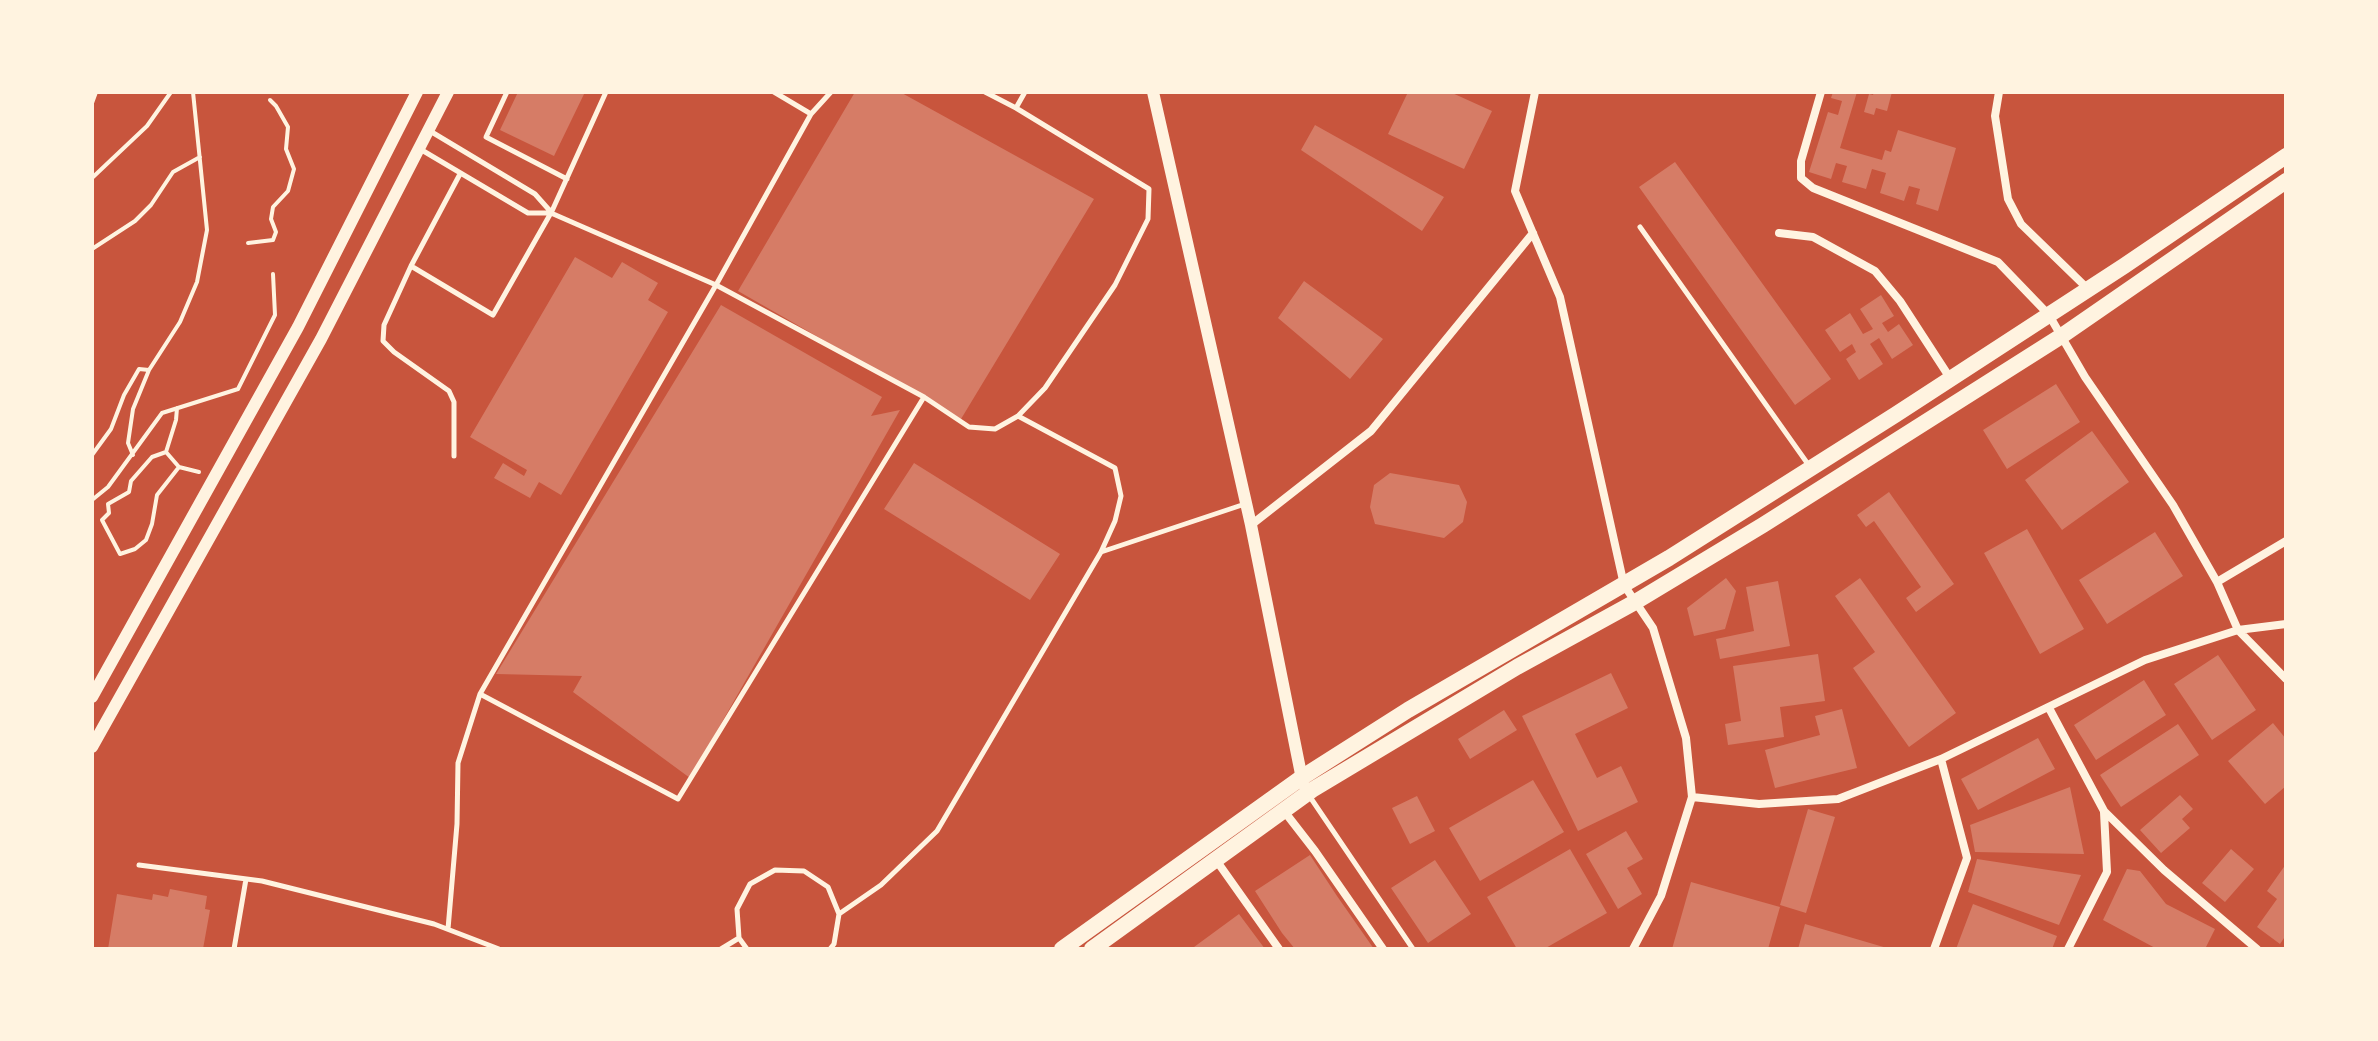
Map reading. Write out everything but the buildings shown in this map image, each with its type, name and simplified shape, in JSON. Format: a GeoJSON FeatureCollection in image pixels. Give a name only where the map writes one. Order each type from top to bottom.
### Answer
{"type":"FeatureCollection","features":[{"type":"Feature","properties":{"kind":"main road"},"geometry":{"type":"LineString","coordinates":[[1062,949],[1448,687],[1624,585],[1951,379],[2286,156]]}},
{"type":"Feature","properties":{"kind":"main road"},"geometry":{"type":"LineString","coordinates":[[1092,949],[1284,811],[1304,786],[1637,601],[1776,517],[2063,335],[2286,181]]}},
{"type":"Feature","properties":{"kind":"street"},"geometry":{"type":"LineString","coordinates":[[92,697],[298,327],[417,92]]}},
{"type":"Feature","properties":{"kind":"street"},"geometry":{"type":"LineString","coordinates":[[92,747],[321,339],[448,92]]}},
{"type":"Feature","properties":{"kind":"street"},"geometry":{"type":"LineString","coordinates":[[1153,92],[1251,525],[1304,786]]}},
{"type":"Feature","properties":{"kind":"street"},"geometry":{"type":"LineString","coordinates":[[1535,92],[1515,191],[1560,297],[1624,585],[1653,628],[1686,738],[1692,797],[1661,896],[1633,949]]}},
{"type":"Feature","properties":{"kind":"street"},"geometry":{"type":"LineString","coordinates":[[1821,92],[1801,161],[1801,178],[1813,188],[1998,262],[2049,315],[2063,335],[2085,377],[2173,505],[2217,582],[2238,630],[2286,679]]}},
{"type":"Feature","properties":{"kind":"street"},"geometry":{"type":"LineString","coordinates":[[1999,92],[1995,116],[2008,199],[2021,224],[2089,289]]}},
{"type":"Feature","properties":{"kind":"street"},"geometry":{"type":"LineString","coordinates":[[395,137],[419,149]]}},
{"type":"Feature","properties":{"kind":"street"},"geometry":{"type":"LineString","coordinates":[[1251,525],[1371,431],[1533,233]]}},
{"type":"Feature","properties":{"kind":"street"},"geometry":{"type":"LineString","coordinates":[[1779,233],[1813,237],[1875,271],[1900,301],[1951,379]]}},
{"type":"Feature","properties":{"kind":"street"},"geometry":{"type":"LineString","coordinates":[[2217,582],[2286,541]]}},
{"type":"Feature","properties":{"kind":"street"},"geometry":{"type":"LineString","coordinates":[[1692,797],[1759,804],[1838,799],[1941,759],[2145,660],[2238,630],[2286,624]]}},
{"type":"Feature","properties":{"kind":"street"},"geometry":{"type":"LineString","coordinates":[[2049,708],[2104,811],[2164,870],[2257,949]]}},
{"type":"Feature","properties":{"kind":"street"},"geometry":{"type":"LineString","coordinates":[[1934,949],[1967,858],[1941,759]]}},
{"type":"Feature","properties":{"kind":"street"},"geometry":{"type":"LineString","coordinates":[[1284,811],[1383,949]]}},
{"type":"Feature","properties":{"kind":"street"},"geometry":{"type":"LineString","coordinates":[[2068,949],[2107,872],[2104,811]]}},
{"type":"Feature","properties":{"kind":"street"},"geometry":{"type":"LineString","coordinates":[[1216,860],[1279,949]]}},
{"type":"Feature","properties":{"kind":"lane"},"geometry":{"type":"LineString","coordinates":[[507,92],[486,137],[567,179]]}},
{"type":"Feature","properties":{"kind":"lane"},"geometry":{"type":"LineString","coordinates":[[411,266],[493,315],[551,213],[606,92]]}},
{"type":"Feature","properties":{"kind":"lane"},"geometry":{"type":"LineString","coordinates":[[774,92],[811,114]]}},
{"type":"Feature","properties":{"kind":"lane"},"geometry":{"type":"LineString","coordinates":[[448,929],[457,824],[458,763],[480,694],[811,114],[831,92]]}},
{"type":"Feature","properties":{"kind":"lane"},"geometry":{"type":"LineString","coordinates":[[419,149],[528,213],[551,213],[716,285],[924,397],[969,427],[995,429],[1018,416],[1045,388],[1115,285],[1148,219],[1149,189],[985,92]]}},
{"type":"Feature","properties":{"kind":"lane"},"geometry":{"type":"LineString","coordinates":[[1016,108],[1025,92]]}},
{"type":"Feature","properties":{"kind":"lane"},"geometry":{"type":"LineString","coordinates":[[429,130],[535,194],[551,213]]}},
{"type":"Feature","properties":{"kind":"lane"},"geometry":{"type":"LineString","coordinates":[[454,456],[454,402],[449,391],[383,341],[384,325],[411,266],[460,174]]}},
{"type":"Feature","properties":{"kind":"lane"},"geometry":{"type":"LineString","coordinates":[[1640,227],[1810,468]]}},
{"type":"Feature","properties":{"kind":"lane"},"geometry":{"type":"LineString","coordinates":[[480,694],[678,799],[924,397]]}},
{"type":"Feature","properties":{"kind":"lane"},"geometry":{"type":"LineString","coordinates":[[839,914],[881,885],[937,831],[1101,552],[1115,521],[1121,496],[1115,468],[1018,416]]}},
{"type":"Feature","properties":{"kind":"lane"},"geometry":{"type":"LineString","coordinates":[[1101,552],[1246,503]]}},
{"type":"Feature","properties":{"kind":"lane"},"geometry":{"type":"LineString","coordinates":[[1304,786],[1413,949]]}},
{"type":"Feature","properties":{"kind":"lane"},"geometry":{"type":"LineString","coordinates":[[139,865],[246,879],[448,929],[499,949]]}},
{"type":"Feature","properties":{"kind":"lane"},"geometry":{"type":"LineString","coordinates":[[747,949],[739,938],[737,909],[750,884],[775,870],[804,871],[828,887],[839,914],[834,944],[830,949]]}},
{"type":"Feature","properties":{"kind":"lane"},"geometry":{"type":"LineString","coordinates":[[234,949],[246,879]]}},
{"type":"Feature","properties":{"kind":"lane"},"geometry":{"type":"LineString","coordinates":[[721,949],[739,938]]}},
{"type":"Feature","properties":{"kind":"path"},"geometry":{"type":"LineString","coordinates":[[92,103],[96,92]]}},
{"type":"Feature","properties":{"kind":"path"},"geometry":{"type":"LineString","coordinates":[[92,178],[147,126],[171,92]]}},
{"type":"Feature","properties":{"kind":"path"},"geometry":{"type":"LineString","coordinates":[[133,455],[128,443],[133,409],[149,370],[180,322],[197,282],[207,230],[193,92]]}},
{"type":"Feature","properties":{"kind":"path"},"geometry":{"type":"LineString","coordinates":[[248,243],[273,240],[276,232],[271,219],[273,207],[288,191],[294,169],[286,149],[288,127],[270,100]]}},
{"type":"Feature","properties":{"kind":"path"},"geometry":{"type":"LineString","coordinates":[[92,249],[135,221],[156,199],[173,172],[200,157]]}},
{"type":"Feature","properties":{"kind":"path"},"geometry":{"type":"LineString","coordinates":[[92,500],[108,487],[162,413],[238,389],[275,315],[273,274]]}},
{"type":"Feature","properties":{"kind":"path"},"geometry":{"type":"LineString","coordinates":[[92,455],[111,429],[124,395],[139,369],[149,370]]}},
{"type":"Feature","properties":{"kind":"path"},"geometry":{"type":"LineString","coordinates":[[166,452],[177,408]]}},
{"type":"Feature","properties":{"kind":"path"},"geometry":{"type":"LineString","coordinates":[[166,452],[179,467],[201,473]]}},
{"type":"Feature","properties":{"kind":"path"},"geometry":{"type":"LineString","coordinates":[[166,452],[152,457],[131,481],[129,492],[108,504],[109,513],[102,520],[120,554],[135,549],[146,540],[157,495],[179,467]]}}]}
